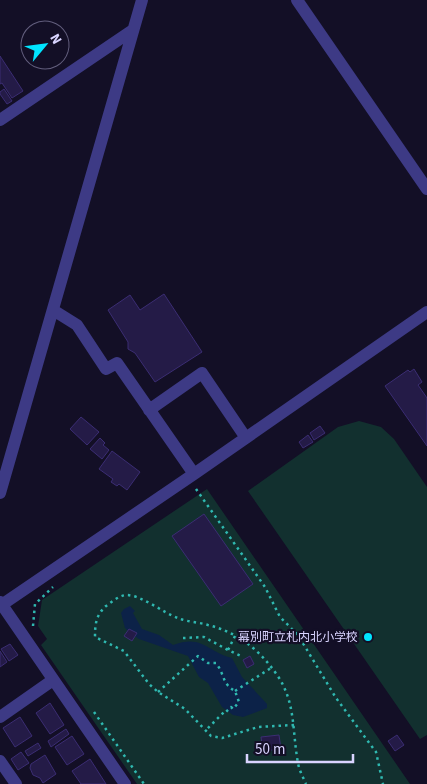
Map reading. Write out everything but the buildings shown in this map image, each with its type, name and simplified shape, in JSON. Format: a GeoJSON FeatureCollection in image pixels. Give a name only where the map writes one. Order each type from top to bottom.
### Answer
{"type":"FeatureCollection","features":[{"type":"Feature","properties":{"kind":"street"},"geometry":{"type":"LineString","coordinates":[[0,493],[142,0]]}},
{"type":"Feature","properties":{"kind":"street"},"geometry":{"type":"LineString","coordinates":[[297,0],[427,189]]}},
{"type":"Feature","properties":{"kind":"street"},"geometry":{"type":"LineString","coordinates":[[0,120],[133,30]]}},
{"type":"Feature","properties":{"kind":"street"},"geometry":{"type":"LineString","coordinates":[[53,310],[77,325],[106,369],[117,363],[194,474]]}},
{"type":"Feature","properties":{"kind":"street"},"geometry":{"type":"LineString","coordinates":[[125,784],[1,604],[194,474],[427,312]]}},
{"type":"Feature","properties":{"kind":"street"},"geometry":{"type":"LineString","coordinates":[[149,410],[202,373],[246,438]]}},
{"type":"Feature","properties":{"kind":"street"},"geometry":{"type":"LineString","coordinates":[[0,717],[53,680]]}},
{"type":"Feature","properties":{"kind":"street"},"geometry":{"type":"LineString","coordinates":[[0,761],[16,784]]}},
{"type":"Feature","properties":{"kind":"path"},"geometry":{"type":"LineString","coordinates":[[188,494],[196,489],[265,587],[280,617],[298,635],[336,698],[376,752],[383,784]]}},
{"type":"Feature","properties":{"kind":"path"},"geometry":{"type":"LineString","coordinates":[[38,632],[32,624],[36,604],[53,588]]}},
{"type":"Feature","properties":{"kind":"path"},"geometry":{"type":"LineString","coordinates":[[294,725],[258,727],[222,738],[212,736],[185,709],[149,684],[124,650],[95,636],[95,625],[99,612],[114,599],[126,595],[137,598],[178,618],[210,625],[250,644],[263,657],[290,698],[294,725],[298,764],[306,784]]}},
{"type":"Feature","properties":{"kind":"path"},"geometry":{"type":"LineString","coordinates":[[228,650],[235,636]]}},
{"type":"Feature","properties":{"kind":"path"},"geometry":{"type":"LineString","coordinates":[[183,638],[204,637],[242,656]]}},
{"type":"Feature","properties":{"kind":"path"},"geometry":{"type":"LineString","coordinates":[[158,692],[198,656],[208,663],[216,664],[228,687],[237,690]]}},
{"type":"Feature","properties":{"kind":"path"},"geometry":{"type":"LineString","coordinates":[[237,690],[271,668]]}},
{"type":"Feature","properties":{"kind":"path"},"geometry":{"type":"LineString","coordinates":[[206,730],[220,715],[231,707],[233,709],[239,702],[237,690]]}},
{"type":"Feature","properties":{"kind":"path"},"geometry":{"type":"LineString","coordinates":[[94,712],[144,784]]}},
{"type":"Feature","properties":{"kind":"green space"},"geometry":{"type":"Polygon","coordinates":[[[359,421],[381,427],[394,439],[427,487],[427,735],[420,739],[248,491],[338,427],[359,421]]]}},
{"type":"Feature","properties":{"kind":"green space"},"geometry":{"type":"Polygon","coordinates":[[[207,489],[410,784],[137,784],[41,645],[47,639],[38,626],[42,600],[207,489]]]}},
{"type":"Feature","properties":{"kind":"water"},"geometry":{"type":"Polygon","coordinates":[[[130,606],[135,611],[133,613],[142,629],[159,635],[173,645],[183,642],[198,643],[232,658],[242,677],[267,704],[267,708],[243,717],[233,715],[222,707],[208,683],[199,677],[188,656],[139,639],[125,628],[121,613],[130,606]]]}},
{"type":"Feature","properties":{"kind":"place","name":"幕別町立札内北小学校"},"geometry":{"type":"Point","coordinates":[368,637]}}]}
